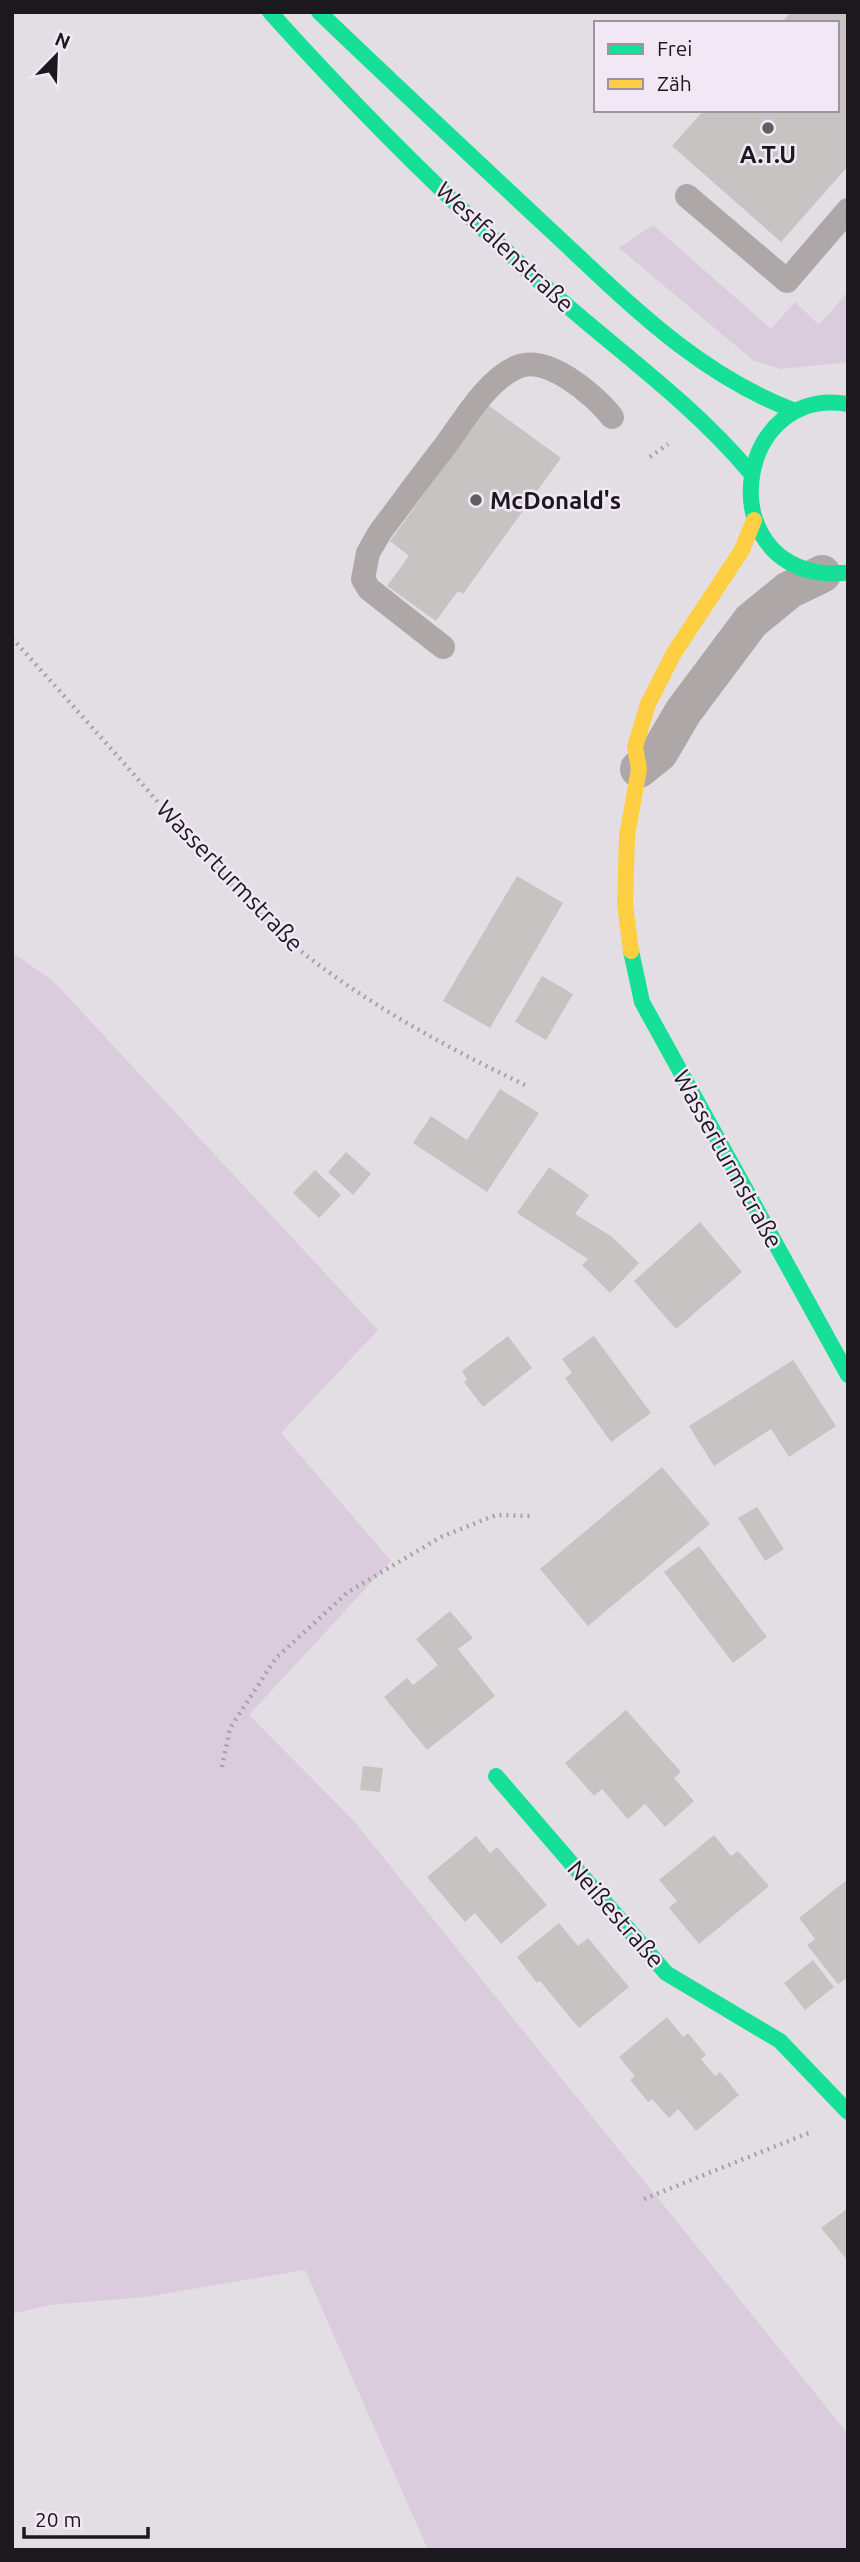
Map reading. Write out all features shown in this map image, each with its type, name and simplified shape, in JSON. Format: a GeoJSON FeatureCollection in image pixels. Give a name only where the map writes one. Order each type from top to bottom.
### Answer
{"type":"FeatureCollection","features":[{"type":"Feature","properties":{"kind":"main road","name":"Westfalenstraße"},"geometry":{"type":"LineString","coordinates":[[270,12],[401,150],[550,290],[695,413],[732,449],[749,471]]}},
{"type":"Feature","properties":{"kind":"main road","name":"Westfalenstraße"},"geometry":{"type":"LineString","coordinates":[[319,12],[419,109],[650,321],[723,379],[766,402],[795,411]]}},
{"type":"Feature","properties":{"kind":"main road"},"geometry":{"type":"LineString","coordinates":[[835,574],[804,569],[774,550],[754,520],[748,496],[749,471],[757,449],[769,432],[795,411],[824,402],[846,402]]}},
{"type":"Feature","properties":{"kind":"main road","name":"Wasserturmstraße"},"geometry":{"type":"LineString","coordinates":[[754,520],[742,550],[674,653],[648,704],[635,747],[639,769],[627,836],[625,892],[631,950],[642,1002],[848,1375]]}},
{"type":"Feature","properties":{"kind":"main road","name":"Neißestraße"},"geometry":{"type":"LineString","coordinates":[[496,1776],[666,1973],[780,2041],[848,2112]]}},
{"type":"Feature","properties":{"kind":"street"},"geometry":{"type":"LineString","coordinates":[[639,769],[659,753],[690,702],[751,621],[789,590],[835,574]]}},
{"type":"Feature","properties":{"kind":"lane"},"geometry":{"type":"LineString","coordinates":[[687,196],[787,281],[848,210]]}},
{"type":"Feature","properties":{"kind":"lane"},"geometry":{"type":"LineString","coordinates":[[443,647],[369,589],[363,579],[368,553],[380,532],[478,401],[503,375],[520,365],[544,365],[601,402],[611,417]]}},
{"type":"Feature","properties":{"kind":"path","name":"Wasserturmstraße"},"geometry":{"type":"LineString","coordinates":[[12,638],[254,908],[306,954],[386,1013],[458,1053],[525,1085]]}},
{"type":"Feature","properties":{"kind":"path"},"geometry":{"type":"LineString","coordinates":[[222,1767],[230,1728],[276,1658],[348,1592],[441,1537],[496,1516],[533,1516]]}},
{"type":"Feature","properties":{"kind":"path"},"geometry":{"type":"LineString","coordinates":[[644,2199],[822,2128]]}},
{"type":"Feature","properties":{"kind":"shaded area"},"geometry":{"type":"Polygon","coordinates":[[[653,225],[771,329],[795,302],[819,325],[848,292],[848,362],[781,369],[754,361],[619,248],[653,225]]]}},
{"type":"Feature","properties":{"kind":"shaded area"},"geometry":{"type":"Polygon","coordinates":[[[12,952],[53,981],[378,1330],[281,1433],[391,1561],[249,1715],[354,1821],[848,2434],[848,2550],[428,2550],[305,2270],[145,2297],[50,2305],[12,2314],[12,952]]]}},
{"type":"Feature","properties":{"kind":"building","name":"A.T.U"},"geometry":{"type":"Polygon","coordinates":[[[791,12],[848,12],[848,166],[781,242],[672,146],[702,112],[839,112],[839,21],[783,21],[791,12]]]}},
{"type":"Feature","properties":{"kind":"building","name":"McDonald's"},"geometry":{"type":"Polygon","coordinates":[[[488,405],[561,458],[463,594],[458,591],[436,621],[387,586],[409,556],[390,541],[488,405]]]}},
{"type":"Feature","properties":{"kind":"building"},"geometry":{"type":"Polygon","coordinates":[[[517,876],[563,903],[490,1028],[443,1001],[517,876]]]}},
{"type":"Feature","properties":{"kind":"building"},"geometry":{"type":"Polygon","coordinates":[[[542,976],[573,994],[546,1040],[515,1022],[542,976]]]}},
{"type":"Feature","properties":{"kind":"building"},"geometry":{"type":"Polygon","coordinates":[[[500,1089],[539,1113],[487,1192],[413,1143],[431,1116],[467,1140],[500,1089]]]}},
{"type":"Feature","properties":{"kind":"building"},"geometry":{"type":"Polygon","coordinates":[[[346,1152],[371,1174],[353,1195],[328,1172],[346,1152]]]}},
{"type":"Feature","properties":{"kind":"building"},"geometry":{"type":"Polygon","coordinates":[[[549,1167],[589,1195],[575,1214],[611,1236],[639,1263],[610,1293],[582,1265],[588,1259],[517,1213],[549,1167]]]}},
{"type":"Feature","properties":{"kind":"building"},"geometry":{"type":"Polygon","coordinates":[[[315,1170],[341,1195],[319,1218],[293,1193],[315,1170]]]}},
{"type":"Feature","properties":{"kind":"building"},"geometry":{"type":"Polygon","coordinates":[[[700,1222],[742,1272],[676,1329],[634,1281],[700,1222]]]}},
{"type":"Feature","properties":{"kind":"building"},"geometry":{"type":"Polygon","coordinates":[[[508,1336],[532,1368],[483,1407],[464,1382],[467,1379],[462,1371],[508,1336]]]}},
{"type":"Feature","properties":{"kind":"building"},"geometry":{"type":"Polygon","coordinates":[[[594,1336],[651,1413],[611,1442],[565,1378],[572,1373],[562,1359],[594,1336]]]}},
{"type":"Feature","properties":{"kind":"building"},"geometry":{"type":"Polygon","coordinates":[[[793,1360],[836,1426],[789,1457],[771,1429],[714,1466],[689,1426],[793,1360]]]}},
{"type":"Feature","properties":{"kind":"building"},"geometry":{"type":"Polygon","coordinates":[[[662,1467],[710,1524],[588,1626],[540,1569],[662,1467]]]}},
{"type":"Feature","properties":{"kind":"building"},"geometry":{"type":"Polygon","coordinates":[[[757,1507],[784,1549],[765,1561],[738,1518],[757,1507]]]}},
{"type":"Feature","properties":{"kind":"building"},"geometry":{"type":"Polygon","coordinates":[[[699,1546],[767,1637],[733,1663],[664,1572],[699,1546]]]}},
{"type":"Feature","properties":{"kind":"building"},"geometry":{"type":"Polygon","coordinates":[[[450,1611],[473,1638],[458,1649],[495,1696],[427,1750],[384,1697],[407,1678],[413,1685],[438,1665],[416,1639],[450,1611]]]}},
{"type":"Feature","properties":{"kind":"building"},"geometry":{"type":"Polygon","coordinates":[[[626,1710],[681,1772],[674,1778],[694,1801],[665,1827],[645,1804],[628,1819],[602,1789],[594,1796],[565,1763],[626,1710]]]}},
{"type":"Feature","properties":{"kind":"building"},"geometry":{"type":"Polygon","coordinates":[[[363,1766],[383,1768],[380,1792],[360,1790],[363,1766]]]}},
{"type":"Feature","properties":{"kind":"building"},"geometry":{"type":"Polygon","coordinates":[[[714,1835],[731,1856],[738,1851],[769,1886],[699,1944],[669,1908],[677,1901],[659,1880],[714,1835]]]}},
{"type":"Feature","properties":{"kind":"building"},"geometry":{"type":"Polygon","coordinates":[[[476,1836],[490,1853],[497,1847],[547,1905],[501,1944],[475,1913],[465,1922],[427,1877],[476,1836]]]}},
{"type":"Feature","properties":{"kind":"building"},"geometry":{"type":"Polygon","coordinates":[[[848,1879],[848,1977],[838,1984],[807,1945],[815,1939],[799,1918],[848,1879]]]}},
{"type":"Feature","properties":{"kind":"building"},"geometry":{"type":"Polygon","coordinates":[[[559,1923],[578,1946],[588,1938],[629,1987],[579,2028],[517,1957],[559,1923]]]}},
{"type":"Feature","properties":{"kind":"building"},"geometry":{"type":"Polygon","coordinates":[[[813,1960],[834,1987],[805,2010],[784,1983],[813,1960]]]}},
{"type":"Feature","properties":{"kind":"building"},"geometry":{"type":"Polygon","coordinates":[[[667,2017],[683,2037],[688,2033],[706,2055],[701,2059],[715,2076],[720,2072],[739,2095],[696,2131],[678,2109],[669,2118],[652,2099],[648,2102],[630,2080],[635,2076],[619,2057],[667,2017]]]}},
{"type":"Feature","properties":{"kind":"building"},"geometry":{"type":"Polygon","coordinates":[[[848,2208],[848,2261],[821,2228],[848,2208]]]}},
{"type":"Feature","properties":{"kind":"traffic: fast"},"geometry":{"type":"LineString","coordinates":[[270,12],[371,120],[476,223],[548,289],[677,399],[749,471]]}},
{"type":"Feature","properties":{"kind":"traffic: fast"},"geometry":{"type":"LineString","coordinates":[[319,12],[604,280],[662,331],[724,376],[795,411]]}},
{"type":"Feature","properties":{"kind":"traffic: fast"},"geometry":{"type":"LineString","coordinates":[[848,404],[812,405],[783,419],[763,443],[752,473],[752,505],[762,534],[783,558],[816,572],[848,573]]}},
{"type":"Feature","properties":{"kind":"traffic: fast"},"geometry":{"type":"LineString","coordinates":[[631,951],[642,1002],[848,1375]]}},
{"type":"Feature","properties":{"kind":"traffic: fast"},"geometry":{"type":"LineString","coordinates":[[496,1776],[666,1973],[780,2041],[848,2112]]}},
{"type":"Feature","properties":{"kind":"traffic: slow"},"geometry":{"type":"LineString","coordinates":[[631,951],[625,905],[627,836],[639,769],[635,747],[648,704],[674,653],[742,550],[754,520]]}},
{"type":"Feature","properties":{"kind":"place","name":"A.T.U"},"geometry":{"type":"Point","coordinates":[768,128]}},
{"type":"Feature","properties":{"kind":"place","name":"McDonald's"},"geometry":{"type":"Point","coordinates":[476,500]}}]}
